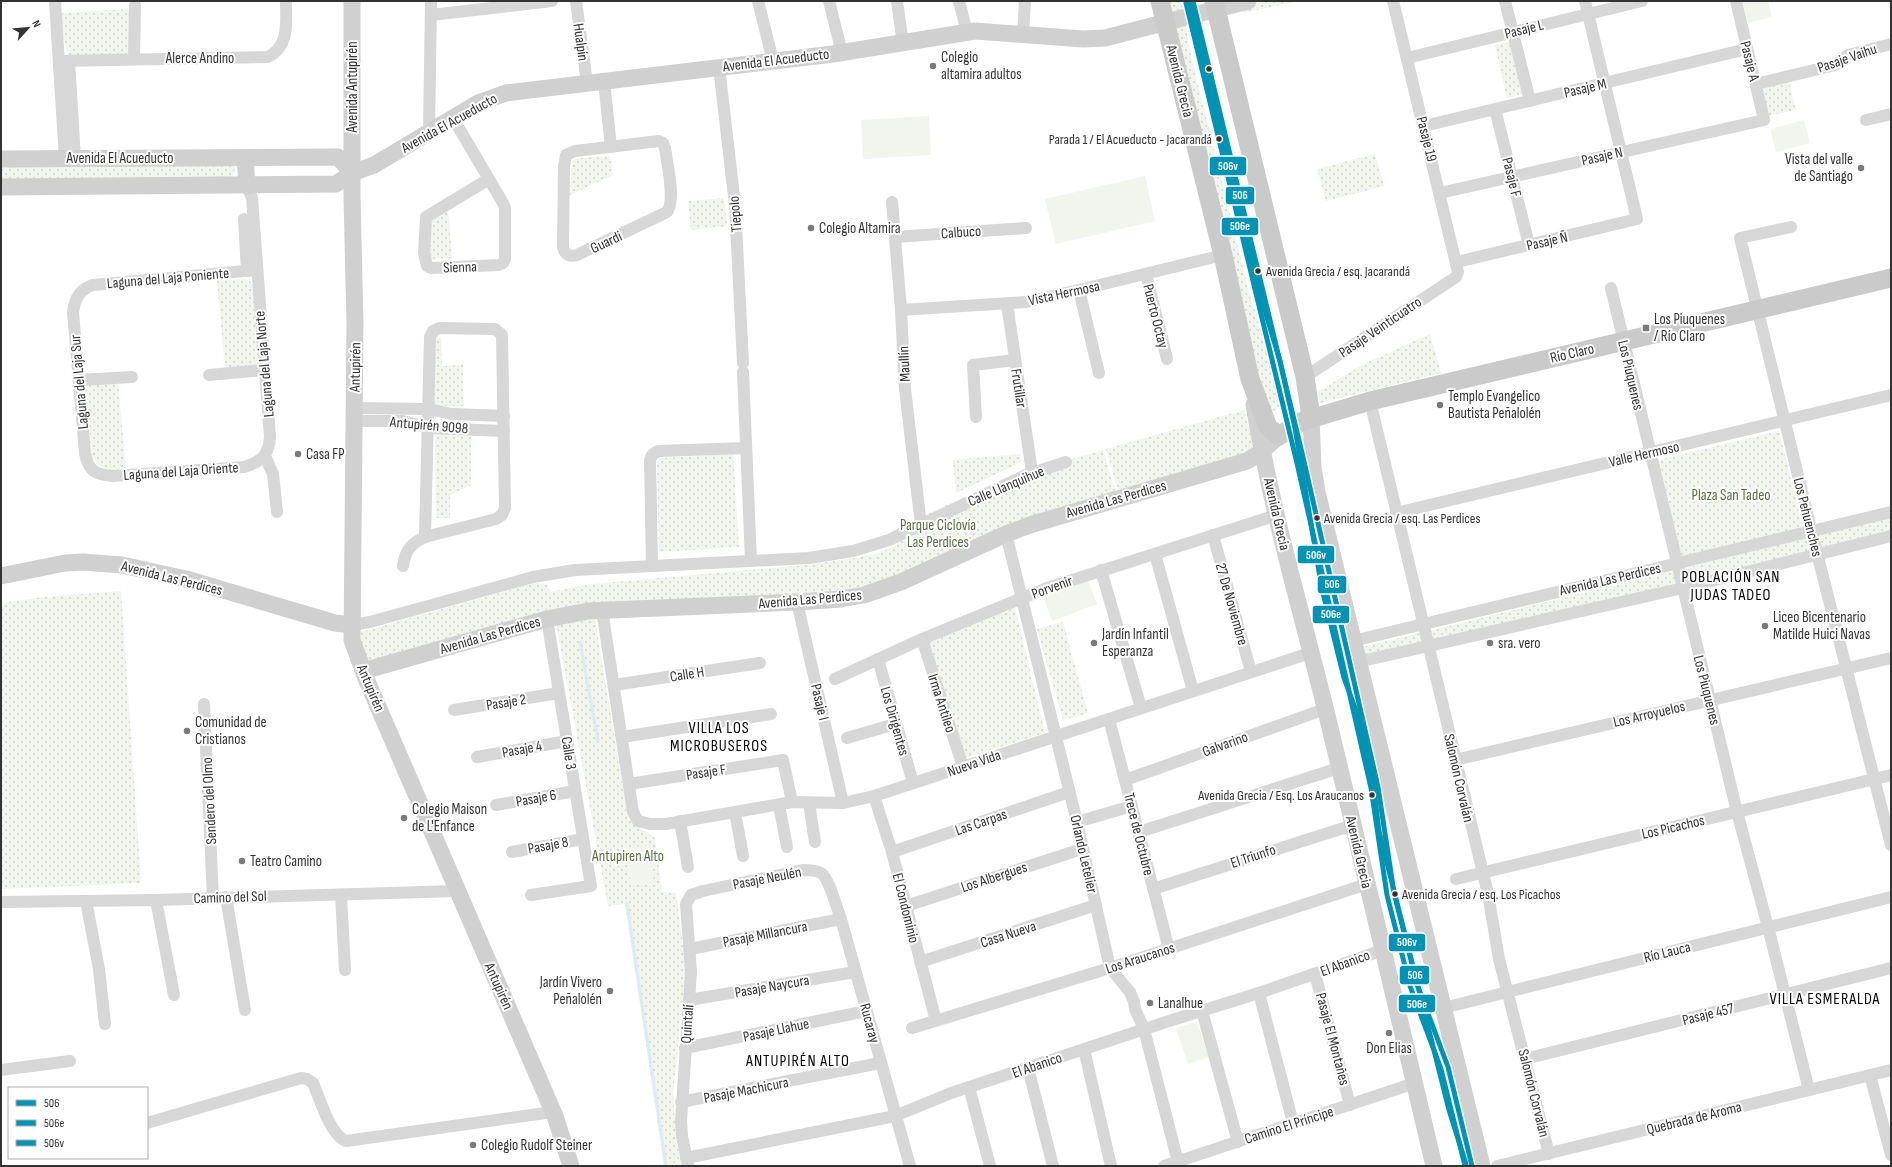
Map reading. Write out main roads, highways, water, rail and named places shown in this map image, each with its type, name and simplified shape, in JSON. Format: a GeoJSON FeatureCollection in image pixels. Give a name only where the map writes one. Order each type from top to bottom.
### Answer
{"type":"FeatureCollection","features":[{"type":"Feature","properties":{"kind":"main road","name":"Avenida Grecia"},"geometry":{"type":"LineString","coordinates":[[1160,1],[1223,255],[1250,379],[1268,427],[1278,436]]}},
{"type":"Feature","properties":{"kind":"main road"},"geometry":{"type":"LineString","coordinates":[[1215,5],[1305,377],[1311,418]]}},
{"type":"Feature","properties":{"kind":"main road","name":"Río Claro"},"geometry":{"type":"LineString","coordinates":[[1278,436],[1295,424],[1370,401],[1891,278]]}},
{"type":"Feature","properties":{"kind":"waterway"},"geometry":{"type":"LineString","coordinates":[[580,642],[598,741]]}},
{"type":"Feature","properties":{"kind":"waterway"},"geometry":{"type":"LineString","coordinates":[[627,904],[666,1166]]}},
{"type":"Feature","properties":{"kind":"place","name":"Colegio altamira adultos"},"geometry":{"type":"Point","coordinates":[933,66]}},
{"type":"Feature","properties":{"kind":"place","name":"Parada 1 / El Acueducto - Jacarandá"},"geometry":{"type":"Point","coordinates":[1219,139]}},
{"type":"Feature","properties":{"kind":"place","name":"Vista del valle de Santiago"},"geometry":{"type":"Point","coordinates":[1861,168]}},
{"type":"Feature","properties":{"kind":"place","name":"Colegio Altamira"},"geometry":{"type":"Point","coordinates":[811,228]}},
{"type":"Feature","properties":{"kind":"place","name":"Avenida Grecia / esq. Jacarandá"},"geometry":{"type":"Point","coordinates":[1258,271]}},
{"type":"Feature","properties":{"kind":"place","name":"Los Piuquenes / Río Claro"},"geometry":{"type":"Point","coordinates":[1646,328]}},
{"type":"Feature","properties":{"kind":"place","name":"Templo Evangelico Bautista Peñalolén"},"geometry":{"type":"Point","coordinates":[1440,405]}},
{"type":"Feature","properties":{"kind":"place","name":"Casa FP"},"geometry":{"type":"Point","coordinates":[298,454]}},
{"type":"Feature","properties":{"kind":"place","name":"Avenida Grecia / esq. Las Perdices"},"geometry":{"type":"Point","coordinates":[1317,518]}},
{"type":"Feature","properties":{"kind":"place","name":"Liceo Bicentenario Matilde Huici Navas"},"geometry":{"type":"Point","coordinates":[1765,626]}},
{"type":"Feature","properties":{"kind":"place","name":"Jardín Infantil Esperanza"},"geometry":{"type":"Point","coordinates":[1094,643]}},
{"type":"Feature","properties":{"kind":"place","name":"sra. vero"},"geometry":{"type":"Point","coordinates":[1490,643]}},
{"type":"Feature","properties":{"kind":"place","name":"Comunidad de Cristianos"},"geometry":{"type":"Point","coordinates":[187,731]}},
{"type":"Feature","properties":{"kind":"place","name":"Avenida Grecia / Esq. Los Araucanos"},"geometry":{"type":"Point","coordinates":[1372,795]}},
{"type":"Feature","properties":{"kind":"place","name":"Colegio Maison de L'Enfance"},"geometry":{"type":"Point","coordinates":[404,818]}},
{"type":"Feature","properties":{"kind":"place","name":"Teatro Camino"},"geometry":{"type":"Point","coordinates":[242,861]}},
{"type":"Feature","properties":{"kind":"place","name":"Avenida Grecia / esq. Los Picachos"},"geometry":{"type":"Point","coordinates":[1395,894]}},
{"type":"Feature","properties":{"kind":"place","name":"Jardín Vivero Peñalolén"},"geometry":{"type":"Point","coordinates":[610,991]}},
{"type":"Feature","properties":{"kind":"place","name":"Lanalhue"},"geometry":{"type":"Point","coordinates":[1150,1003]}},
{"type":"Feature","properties":{"kind":"place","name":"Don Elias"},"geometry":{"type":"Point","coordinates":[1389,1033]}},
{"type":"Feature","properties":{"kind":"place","name":"Colegio Rudolf Steiner"},"geometry":{"type":"Point","coordinates":[473,1145]}},
{"type":"Feature","properties":{"kind":"district","name":"POBLACIÓN SAN JUDAS TADEO"},"geometry":{"type":"Point","coordinates":[1731,585]}},
{"type":"Feature","properties":{"kind":"district","name":"VILLA LOS MICROBUSEROS"},"geometry":{"type":"Point","coordinates":[719,736]}},
{"type":"Feature","properties":{"kind":"district","name":"VILLA ESMERALDA"},"geometry":{"type":"Point","coordinates":[1825,998]}},
{"type":"Feature","properties":{"kind":"district","name":"ANTUPIRÉN ALTO"},"geometry":{"type":"Point","coordinates":[798,1060]}},
{"type":"Feature","properties":{"kind":"park label","name":"Plaza San Tadeo"},"geometry":{"type":"Point","coordinates":[1731,495]}},
{"type":"Feature","properties":{"kind":"park label","name":"Parque Ciclovía Las Perdices"},"geometry":{"type":"Point","coordinates":[938,534]}},
{"type":"Feature","properties":{"kind":"park label","name":"Antupiren Alto"},"geometry":{"type":"Point","coordinates":[628,856]}}]}
